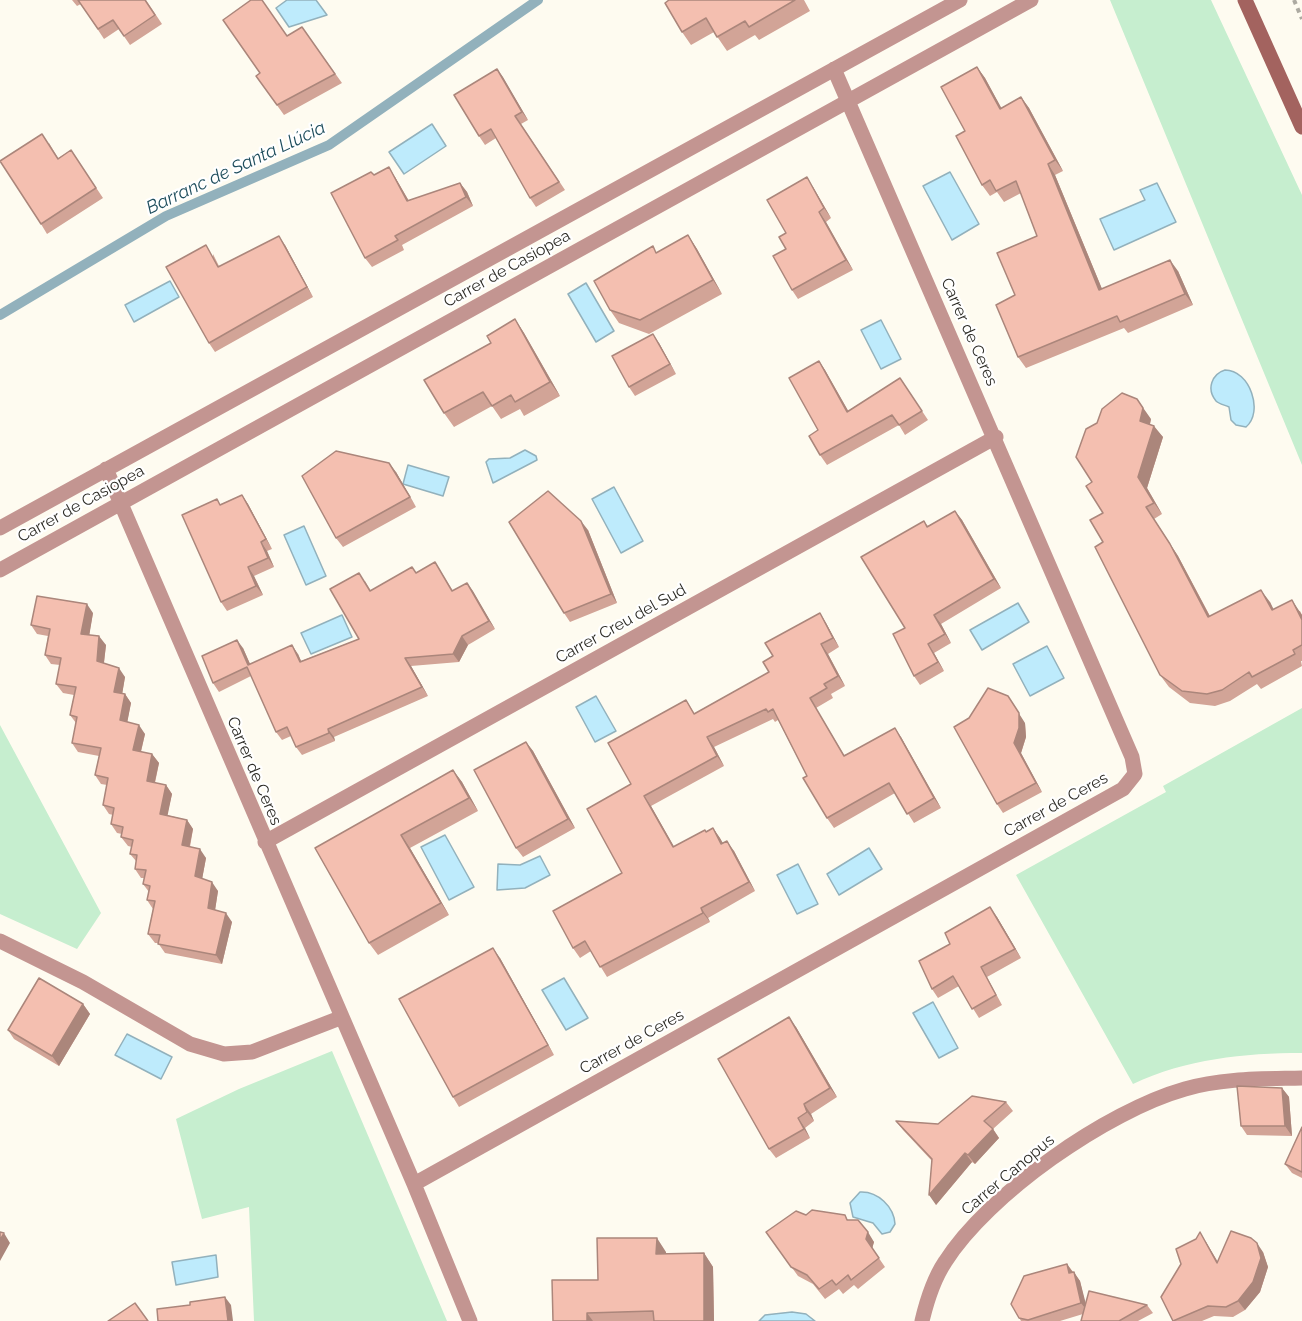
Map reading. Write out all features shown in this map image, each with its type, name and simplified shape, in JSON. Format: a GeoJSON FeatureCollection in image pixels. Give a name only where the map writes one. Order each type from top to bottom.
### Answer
{"type":"FeatureCollection","features":[{"type":"Feature","properties":{"kind":"street","name":"Carrer de Casiopea"},"geometry":{"type":"LineString","coordinates":[[0,528],[960,0]]}},
{"type":"Feature","properties":{"kind":"street","name":"Carrer de Casiopea"},"geometry":{"type":"LineString","coordinates":[[0,570],[1031,0]]}},
{"type":"Feature","properties":{"kind":"street"},"geometry":{"type":"LineString","coordinates":[[1245,0],[1302,128]]}},
{"type":"Feature","properties":{"kind":"street","name":"Carrer de Ceres"},"geometry":{"type":"LineString","coordinates":[[414,1184],[1123,789],[1133,780],[1135,766],[1132,757],[996,437],[834,69]]}},
{"type":"Feature","properties":{"kind":"street","name":"Carrer Creu del Sud"},"geometry":{"type":"LineString","coordinates":[[265,842],[996,437]]}},
{"type":"Feature","properties":{"kind":"street","name":"Carrer de Ceres"},"geometry":{"type":"LineString","coordinates":[[106,469],[340,1018],[414,1184],[470,1321]]}},
{"type":"Feature","properties":{"kind":"street"},"geometry":{"type":"LineString","coordinates":[[0,941],[83,982],[190,1044],[224,1054],[252,1053],[340,1018]]}},
{"type":"Feature","properties":{"kind":"street","name":"Carrer Canopus"},"geometry":{"type":"LineString","coordinates":[[922,1321],[936,1277],[955,1247],[1004,1198],[1048,1161],[1078,1140],[1134,1109],[1185,1089],[1254,1079],[1302,1078]]}},
{"type":"Feature","properties":{"kind":"path"},"geometry":{"type":"LineString","coordinates":[[1294,0],[1302,19]]}},
{"type":"Feature","properties":{"kind":"green space"},"geometry":{"type":"Polygon","coordinates":[[[1110,0],[1211,0],[1302,195],[1302,465],[1110,0]]]}},
{"type":"Feature","properties":{"kind":"green space"},"geometry":{"type":"Polygon","coordinates":[[[1302,708],[1302,1053],[1237,1056],[1194,1063],[1153,1075],[1133,1084],[1016,875],[1166,792],[1163,786],[1302,708]]]}},
{"type":"Feature","properties":{"kind":"green space"},"geometry":{"type":"Polygon","coordinates":[[[0,725],[101,913],[77,949],[0,914],[0,725]]]}},
{"type":"Feature","properties":{"kind":"green space"},"geometry":{"type":"Polygon","coordinates":[[[332,1051],[447,1321],[254,1321],[249,1207],[202,1219],[176,1119],[239,1089],[332,1051]]]}},
{"type":"Feature","properties":{"kind":"water"},"geometry":{"type":"Polygon","coordinates":[[[287,0],[316,0],[327,15],[289,27],[276,8],[287,0]]]}},
{"type":"Feature","properties":{"kind":"water"},"geometry":{"type":"Polygon","coordinates":[[[432,124],[446,146],[404,174],[389,152],[432,124]]]}},
{"type":"Feature","properties":{"kind":"water"},"geometry":{"type":"Polygon","coordinates":[[[950,172],[979,224],[952,240],[923,186],[950,172]]]}},
{"type":"Feature","properties":{"kind":"water"},"geometry":{"type":"Polygon","coordinates":[[[1157,183],[1176,222],[1114,250],[1100,219],[1145,200],[1140,190],[1157,183]]]}},
{"type":"Feature","properties":{"kind":"water"},"geometry":{"type":"Polygon","coordinates":[[[170,281],[179,297],[134,322],[125,305],[170,281]]]}},
{"type":"Feature","properties":{"kind":"water"},"geometry":{"type":"Polygon","coordinates":[[[586,283],[614,331],[596,342],[568,294],[586,283]]]}},
{"type":"Feature","properties":{"kind":"water"},"geometry":{"type":"Polygon","coordinates":[[[881,320],[901,359],[881,369],[861,330],[881,320]]]}},
{"type":"Feature","properties":{"kind":"water"},"geometry":{"type":"Polygon","coordinates":[[[1225,370],[1241,377],[1252,393],[1254,412],[1246,427],[1236,425],[1231,420],[1229,407],[1217,402],[1211,392],[1214,378],[1225,370]]]}},
{"type":"Feature","properties":{"kind":"water"},"geometry":{"type":"Polygon","coordinates":[[[525,450],[536,456],[537,460],[493,483],[486,462],[489,459],[510,458],[525,450]]]}},
{"type":"Feature","properties":{"kind":"water"},"geometry":{"type":"Polygon","coordinates":[[[408,465],[449,477],[443,496],[403,484],[408,465]]]}},
{"type":"Feature","properties":{"kind":"water"},"geometry":{"type":"Polygon","coordinates":[[[614,487],[643,541],[621,553],[592,499],[614,487]]]}},
{"type":"Feature","properties":{"kind":"water"},"geometry":{"type":"Polygon","coordinates":[[[304,526],[326,576],[306,585],[284,535],[304,526]]]}},
{"type":"Feature","properties":{"kind":"water"},"geometry":{"type":"Polygon","coordinates":[[[1018,603],[1029,622],[982,650],[970,630],[1018,603]]]}},
{"type":"Feature","properties":{"kind":"water"},"geometry":{"type":"Polygon","coordinates":[[[342,615],[352,637],[311,654],[301,633],[342,615]]]}},
{"type":"Feature","properties":{"kind":"water"},"geometry":{"type":"Polygon","coordinates":[[[1047,646],[1064,678],[1030,696],[1013,664],[1047,646]]]}},
{"type":"Feature","properties":{"kind":"water"},"geometry":{"type":"Polygon","coordinates":[[[596,696],[616,731],[595,742],[576,707],[596,696]]]}},
{"type":"Feature","properties":{"kind":"water"},"geometry":{"type":"Polygon","coordinates":[[[445,835],[474,887],[449,900],[421,847],[445,835]]]}},
{"type":"Feature","properties":{"kind":"water"},"geometry":{"type":"Polygon","coordinates":[[[869,848],[882,869],[839,895],[827,874],[869,848]]]}},
{"type":"Feature","properties":{"kind":"water"},"geometry":{"type":"Polygon","coordinates":[[[540,856],[550,875],[525,888],[497,890],[498,864],[520,865],[540,856]]]}},
{"type":"Feature","properties":{"kind":"water"},"geometry":{"type":"Polygon","coordinates":[[[798,864],[818,904],[797,914],[777,875],[798,864]]]}},
{"type":"Feature","properties":{"kind":"water"},"geometry":{"type":"Polygon","coordinates":[[[564,978],[588,1018],[566,1030],[542,990],[564,978]]]}},
{"type":"Feature","properties":{"kind":"water"},"geometry":{"type":"Polygon","coordinates":[[[933,1002],[958,1048],[939,1058],[913,1013],[933,1002]]]}},
{"type":"Feature","properties":{"kind":"water"},"geometry":{"type":"Polygon","coordinates":[[[127,1034],[172,1057],[161,1079],[115,1055],[127,1034]]]}},
{"type":"Feature","properties":{"kind":"water"},"geometry":{"type":"Polygon","coordinates":[[[860,1192],[879,1197],[888,1206],[895,1224],[890,1232],[882,1234],[873,1223],[853,1217],[850,1203],[860,1192]]]}},
{"type":"Feature","properties":{"kind":"water"},"geometry":{"type":"Polygon","coordinates":[[[216,1255],[218,1277],[176,1285],[172,1262],[216,1255]]]}},
{"type":"Feature","properties":{"kind":"water"},"geometry":{"type":"Polygon","coordinates":[[[792,1312],[806,1314],[815,1321],[759,1321],[765,1315],[792,1312]]]}},
{"type":"Feature","properties":{"kind":"building"},"geometry":{"type":"Polygon","coordinates":[[[78,0],[145,0],[155,15],[124,36],[113,20],[98,29],[78,0]]]}},
{"type":"Feature","properties":{"kind":"building"},"geometry":{"type":"Polygon","coordinates":[[[251,0],[262,0],[287,36],[302,27],[335,74],[277,105],[256,76],[260,73],[223,20],[251,0]]]}},
{"type":"Feature","properties":{"kind":"building"},"geometry":{"type":"Polygon","coordinates":[[[669,0],[795,0],[749,27],[745,21],[717,37],[706,18],[682,32],[665,3],[669,0]]]}},
{"type":"Feature","properties":{"kind":"building"},"geometry":{"type":"Polygon","coordinates":[[[977,67],[1000,109],[1021,97],[1055,160],[1048,164],[1099,290],[1170,260],[1185,294],[1120,322],[1117,316],[1018,357],[996,305],[1015,295],[997,253],[1037,236],[1016,181],[996,191],[990,180],[982,185],[956,136],[965,131],[941,87],[977,67]]]}},
{"type":"Feature","properties":{"kind":"building"},"geometry":{"type":"Polygon","coordinates":[[[497,69],[522,112],[515,116],[559,182],[530,198],[491,129],[479,136],[454,95],[497,69]]]}},
{"type":"Feature","properties":{"kind":"building"},"geometry":{"type":"Polygon","coordinates":[[[42,134],[58,159],[71,150],[96,188],[41,224],[0,161],[42,134]]]}},
{"type":"Feature","properties":{"kind":"building"},"geometry":{"type":"Polygon","coordinates":[[[389,167],[407,201],[460,183],[466,197],[395,236],[398,240],[365,258],[331,193],[371,172],[374,175],[389,167]]]}},
{"type":"Feature","properties":{"kind":"building"},"geometry":{"type":"Polygon","coordinates":[[[807,177],[824,208],[819,212],[846,260],[792,290],[773,256],[786,249],[779,237],[786,233],[767,200],[807,177]]]}},
{"type":"Feature","properties":{"kind":"building"},"geometry":{"type":"Polygon","coordinates":[[[688,235],[713,280],[640,320],[610,310],[594,281],[653,246],[656,253],[688,235]]]}},
{"type":"Feature","properties":{"kind":"building"},"geometry":{"type":"Polygon","coordinates":[[[279,236],[307,287],[209,343],[166,267],[206,245],[218,267],[279,236]]]}},
{"type":"Feature","properties":{"kind":"building"},"geometry":{"type":"Polygon","coordinates":[[[515,319],[550,382],[515,402],[511,395],[492,406],[483,392],[444,413],[424,380],[491,343],[487,336],[515,319]]]}},
{"type":"Feature","properties":{"kind":"building"},"geometry":{"type":"Polygon","coordinates":[[[653,334],[670,364],[629,387],[612,356],[653,334]]]}},
{"type":"Feature","properties":{"kind":"building"},"geometry":{"type":"Polygon","coordinates":[[[819,361],[847,412],[900,378],[922,411],[899,425],[892,415],[820,455],[809,436],[818,430],[789,378],[819,361]]]}},
{"type":"Feature","properties":{"kind":"building"},"geometry":{"type":"Polygon","coordinates":[[[1122,393],[1137,399],[1143,408],[1140,421],[1154,426],[1138,477],[1154,503],[1146,507],[1170,544],[1208,617],[1261,590],[1272,610],[1292,600],[1302,620],[1302,645],[1293,650],[1295,654],[1252,677],[1249,672],[1222,690],[1207,694],[1182,691],[1160,675],[1095,547],[1103,542],[1090,520],[1103,513],[1086,486],[1092,482],[1076,457],[1086,429],[1097,423],[1102,409],[1122,393]]]}},
{"type":"Feature","properties":{"kind":"building"},"geometry":{"type":"Polygon","coordinates":[[[336,451],[389,463],[410,497],[336,538],[302,476],[336,451]]]}},
{"type":"Feature","properties":{"kind":"building"},"geometry":{"type":"Polygon","coordinates":[[[548,491],[581,521],[611,594],[564,613],[509,522],[548,491]]]}},
{"type":"Feature","properties":{"kind":"building"},"geometry":{"type":"Polygon","coordinates":[[[242,495],[266,539],[261,542],[268,558],[248,567],[256,586],[221,602],[182,515],[217,499],[220,505],[242,495]]]}},
{"type":"Feature","properties":{"kind":"building"},"geometry":{"type":"Polygon","coordinates":[[[955,511],[994,579],[934,615],[945,634],[928,644],[938,662],[914,676],[893,634],[905,628],[861,557],[924,521],[927,527],[955,511]]]}},
{"type":"Feature","properties":{"kind":"building"},"geometry":{"type":"Polygon","coordinates":[[[435,562],[452,591],[467,583],[489,621],[462,636],[453,654],[405,658],[422,687],[328,729],[329,733],[296,747],[287,727],[276,732],[247,667],[213,683],[202,656],[237,640],[248,665],[292,645],[300,662],[359,639],[330,589],[359,573],[370,591],[412,567],[416,573],[435,562]]]}},
{"type":"Feature","properties":{"kind":"building"},"geometry":{"type":"Polygon","coordinates":[[[37,596],[87,604],[81,634],[99,636],[97,661],[119,668],[114,692],[125,694],[120,720],[139,725],[133,750],[152,754],[147,781],[166,785],[160,814],[187,820],[182,845],[200,849],[195,876],[212,882],[208,908],[226,913],[216,955],[158,944],[160,935],[148,934],[155,901],[147,900],[150,886],[143,884],[146,870],[135,869],[137,855],[130,854],[133,840],[121,837],[123,827],[111,824],[114,808],[103,805],[108,778],[95,775],[101,748],[72,743],[77,717],[70,715],[76,687],[56,684],[61,658],[45,655],[50,629],[31,625],[37,596]]]}},
{"type":"Feature","properties":{"kind":"building"},"geometry":{"type":"Polygon","coordinates":[[[820,613],[833,638],[821,644],[838,676],[824,684],[827,688],[810,698],[844,756],[895,728],[934,798],[907,814],[889,783],[827,818],[803,778],[807,776],[773,709],[768,712],[766,709],[707,737],[717,756],[644,796],[673,847],[713,828],[721,844],[727,841],[749,882],[701,908],[703,913],[600,967],[585,941],[573,948],[553,911],[622,873],[587,809],[631,784],[608,743],[686,700],[694,714],[769,672],[763,662],[773,656],[765,643],[820,613]]]}},
{"type":"Feature","properties":{"kind":"building"},"geometry":{"type":"Polygon","coordinates":[[[988,688],[1008,696],[1019,713],[1019,728],[1014,743],[1036,783],[997,804],[954,727],[969,718],[988,688]]]}},
{"type":"Feature","properties":{"kind":"building"},"geometry":{"type":"Polygon","coordinates":[[[526,742],[568,819],[516,848],[474,770],[526,742]]]}},
{"type":"Feature","properties":{"kind":"building"},"geometry":{"type":"Polygon","coordinates":[[[453,770],[469,798],[401,835],[441,903],[369,943],[315,848],[453,770]]]}},
{"type":"Feature","properties":{"kind":"building"},"geometry":{"type":"Polygon","coordinates":[[[990,907],[1015,949],[981,967],[996,995],[972,1009],[953,976],[932,989],[919,961],[950,944],[945,933],[990,907]]]}},
{"type":"Feature","properties":{"kind":"building"},"geometry":{"type":"Polygon","coordinates":[[[493,948],[548,1045],[453,1097],[399,999],[493,948]]]}},
{"type":"Feature","properties":{"kind":"building"},"geometry":{"type":"Polygon","coordinates":[[[39,978],[83,1004],[52,1056],[8,1030],[39,978]]]}},
{"type":"Feature","properties":{"kind":"building"},"geometry":{"type":"Polygon","coordinates":[[[789,1017],[830,1088],[804,1104],[807,1112],[798,1118],[804,1129],[769,1149],[718,1059],[789,1017]]]}},
{"type":"Feature","properties":{"kind":"building"},"geometry":{"type":"Polygon","coordinates":[[[1237,1086],[1282,1088],[1285,1126],[1241,1126],[1237,1086]]]}},
{"type":"Feature","properties":{"kind":"building"},"geometry":{"type":"Polygon","coordinates":[[[972,1096],[1006,1102],[984,1121],[993,1129],[968,1155],[965,1153],[929,1195],[932,1159],[896,1121],[938,1124],[972,1096]]]}},
{"type":"Feature","properties":{"kind":"building"},"geometry":{"type":"Polygon","coordinates":[[[1302,1127],[1302,1172],[1285,1164],[1302,1127]]]}},
{"type":"Feature","properties":{"kind":"building"},"geometry":{"type":"Polygon","coordinates":[[[812,1210],[845,1215],[847,1220],[858,1220],[868,1232],[866,1239],[879,1258],[851,1280],[848,1275],[836,1285],[832,1280],[819,1289],[807,1275],[791,1267],[766,1232],[796,1211],[806,1215],[812,1210]]]}},
{"type":"Feature","properties":{"kind":"building"},"geometry":{"type":"Polygon","coordinates":[[[1231,1231],[1251,1238],[1257,1243],[1261,1258],[1253,1282],[1238,1301],[1226,1307],[1208,1306],[1173,1321],[1161,1297],[1181,1264],[1176,1249],[1196,1239],[1200,1232],[1217,1263],[1231,1231]]]}},
{"type":"Feature","properties":{"kind":"building"},"geometry":{"type":"Polygon","coordinates":[[[597,1238],[657,1238],[656,1254],[704,1253],[704,1321],[654,1321],[653,1311],[587,1313],[587,1321],[553,1321],[552,1280],[598,1280],[597,1238]]]}},
{"type":"Feature","properties":{"kind":"building"},"geometry":{"type":"Polygon","coordinates":[[[1067,1264],[1069,1273],[1074,1272],[1081,1303],[1028,1320],[1019,1318],[1011,1304],[1024,1276],[1067,1264]]]}},
{"type":"Feature","properties":{"kind":"building"},"geometry":{"type":"Polygon","coordinates":[[[1089,1291],[1147,1305],[1119,1321],[1081,1321],[1089,1291]]]}},
{"type":"Feature","properties":{"kind":"building"},"geometry":{"type":"Polygon","coordinates":[[[225,1297],[228,1321],[158,1321],[157,1309],[225,1297]]]}},
{"type":"Feature","properties":{"kind":"building"},"geometry":{"type":"Polygon","coordinates":[[[135,1303],[148,1321],[108,1321],[135,1303]]]}},
{"type":"Feature","properties":{"kind":"waterway","name":"Barranc de Santa Llúcia"},"geometry":{"type":"LineString","coordinates":[[0,315],[166,216],[329,145],[538,0]]}}]}
